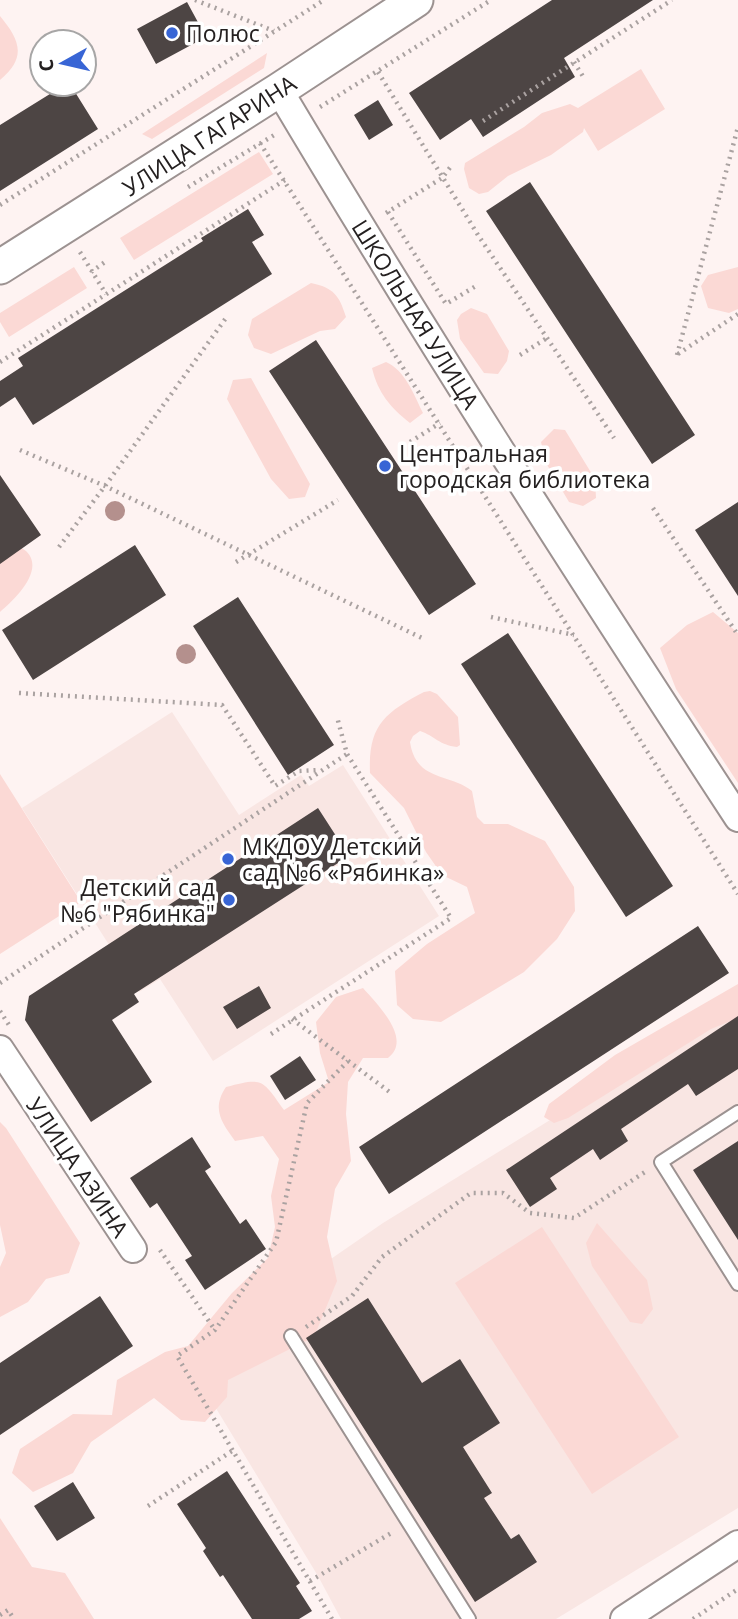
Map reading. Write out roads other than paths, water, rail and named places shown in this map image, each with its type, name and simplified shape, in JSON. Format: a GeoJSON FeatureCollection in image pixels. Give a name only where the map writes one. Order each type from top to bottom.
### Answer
{"type":"FeatureCollection","features":[{"type":"Feature","properties":{"kind":"street","name":"УЛИЦА ГАГАРИНА"},"geometry":{"type":"LineString","coordinates":[[0,267],[416,0]]}},
{"type":"Feature","properties":{"kind":"street","name":"ШКОЛЬНАЯ УЛИЦА"},"geometry":{"type":"LineString","coordinates":[[279,90],[362,229],[571,563],[738,818]]}},
{"type":"Feature","properties":{"kind":"street","name":"УЛИЦА АЗИНА"},"geometry":{"type":"LineString","coordinates":[[0,1049],[133,1249]]}},
{"type":"Feature","properties":{"kind":"street"},"geometry":{"type":"LineString","coordinates":[[624,1619],[738,1544]]}},
{"type":"Feature","properties":{"kind":"lane"},"geometry":{"type":"LineString","coordinates":[[738,1112],[661,1162],[738,1284]]}},
{"type":"Feature","properties":{"kind":"lane"},"geometry":{"type":"LineString","coordinates":[[292,1336],[469,1619]]}},
{"type":"Feature","properties":{"kind":"place","name":"Полюс"},"geometry":{"type":"Point","coordinates":[172,33]}},
{"type":"Feature","properties":{"kind":"place","name":"Центральная городская библиотека"},"geometry":{"type":"Point","coordinates":[385,466]}},
{"type":"Feature","properties":{"kind":"place","name":"МКДОУ Детский сад №6 «Рябинка»"},"geometry":{"type":"Point","coordinates":[228,859]}},
{"type":"Feature","properties":{"kind":"place","name":"Детский сад №6 \"Рябинка\""},"geometry":{"type":"Point","coordinates":[229,900]}}]}
